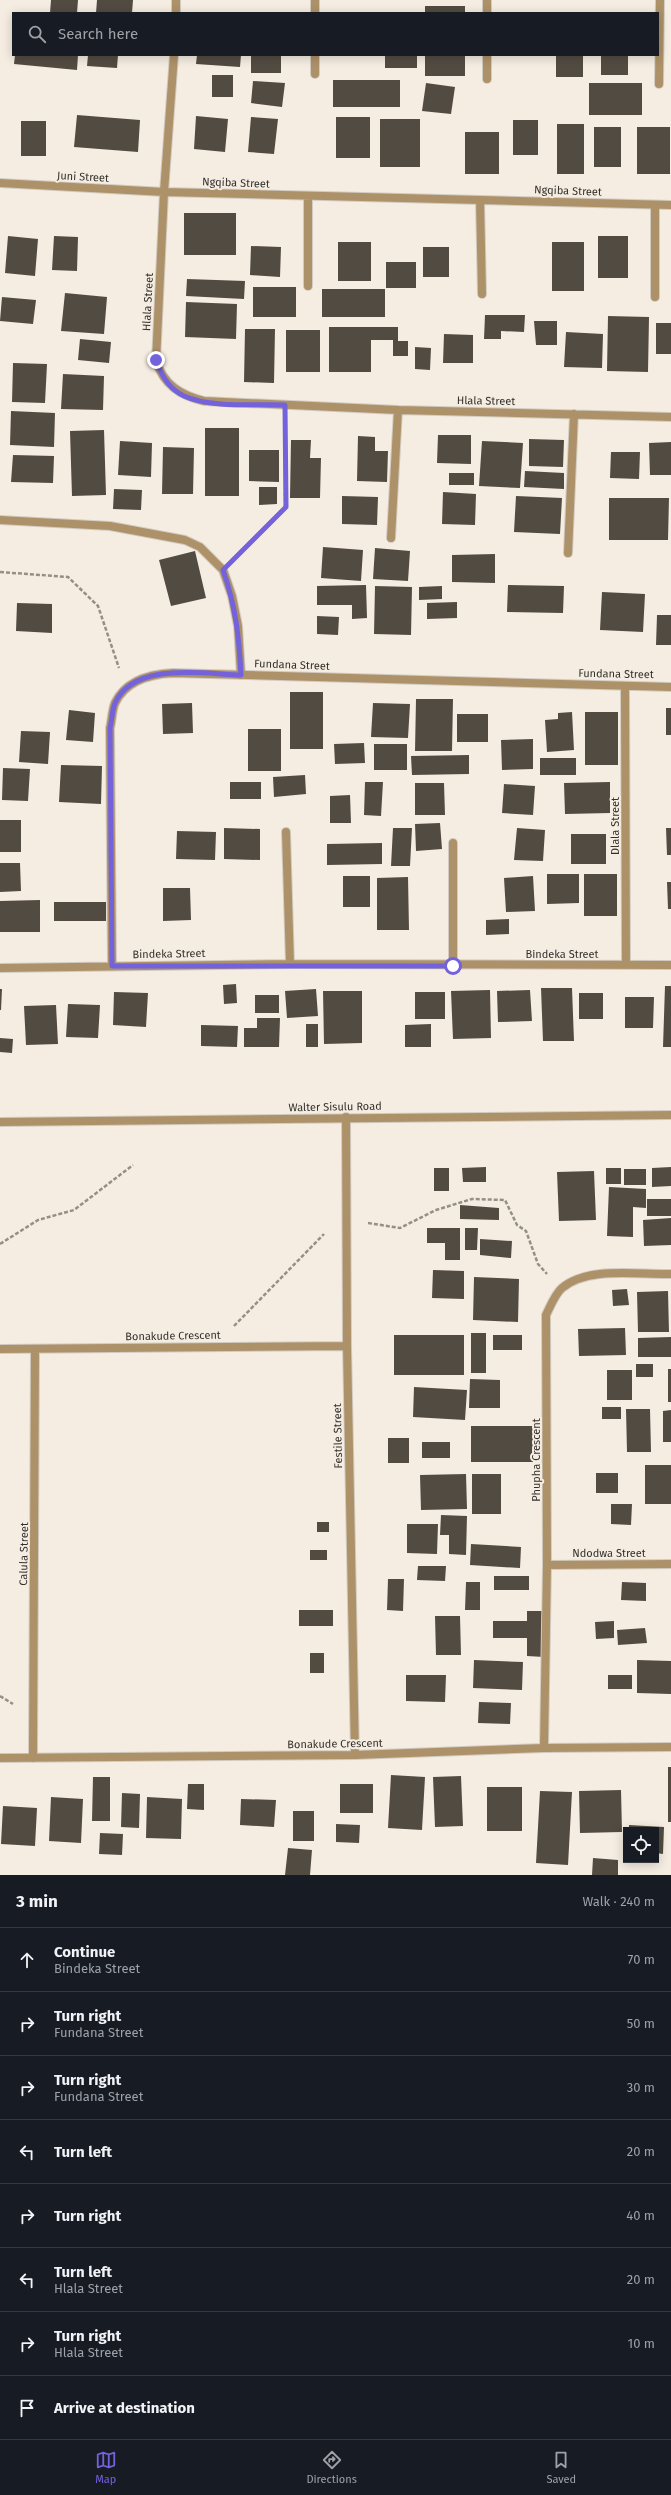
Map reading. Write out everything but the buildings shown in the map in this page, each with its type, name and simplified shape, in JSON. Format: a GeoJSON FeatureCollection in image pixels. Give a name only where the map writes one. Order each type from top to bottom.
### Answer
{"type":"FeatureCollection","features":[{"type":"Feature","properties":{"kind":"street"},"geometry":{"type":"LineString","coordinates":[[176,0],[176,12]]}},
{"type":"Feature","properties":{"kind":"street"},"geometry":{"type":"LineString","coordinates":[[315,0],[315,12]]}},
{"type":"Feature","properties":{"kind":"street"},"geometry":{"type":"LineString","coordinates":[[487,12],[488,0]]}},
{"type":"Feature","properties":{"kind":"street"},"geometry":{"type":"LineString","coordinates":[[660,0],[660,84]]}},
{"type":"Feature","properties":{"kind":"street","name":"Hlala Street"},"geometry":{"type":"LineString","coordinates":[[174,56],[164,192],[156,360],[160,371],[170,386],[183,396],[204,401],[398,410],[671,416]]}},
{"type":"Feature","properties":{"kind":"street"},"geometry":{"type":"LineString","coordinates":[[315,56],[315,74]]}},
{"type":"Feature","properties":{"kind":"street"},"geometry":{"type":"LineString","coordinates":[[487,56],[487,79]]}},
{"type":"Feature","properties":{"kind":"street","name":"Juni Street"},"geometry":{"type":"LineString","coordinates":[[0,183],[164,192]]}},
{"type":"Feature","properties":{"kind":"street","name":"Ngqiba Street"},"geometry":{"type":"LineString","coordinates":[[164,192],[671,205]]}},
{"type":"Feature","properties":{"kind":"street"},"geometry":{"type":"LineString","coordinates":[[308,196],[308,286]]}},
{"type":"Feature","properties":{"kind":"street"},"geometry":{"type":"LineString","coordinates":[[480,200],[482,294]]}},
{"type":"Feature","properties":{"kind":"street"},"geometry":{"type":"LineString","coordinates":[[655,205],[655,297]]}},
{"type":"Feature","properties":{"kind":"street"},"geometry":{"type":"LineString","coordinates":[[391,538],[398,410]]}},
{"type":"Feature","properties":{"kind":"street"},"geometry":{"type":"LineString","coordinates":[[568,553],[574,414]]}},
{"type":"Feature","properties":{"kind":"street"},"geometry":{"type":"LineString","coordinates":[[0,520],[110,526],[185,540],[200,548],[223,570],[232,596],[238,626],[241,675]]}},
{"type":"Feature","properties":{"kind":"street","name":"Fundana Street"},"geometry":{"type":"LineString","coordinates":[[112,966],[110,728],[115,703],[125,690],[150,674],[241,675],[671,687]]}},
{"type":"Feature","properties":{"kind":"street","name":"Dlala Street"},"geometry":{"type":"LineString","coordinates":[[625,686],[626,966]]}},
{"type":"Feature","properties":{"kind":"street"},"geometry":{"type":"LineString","coordinates":[[286,832],[290,964]]}},
{"type":"Feature","properties":{"kind":"street"},"geometry":{"type":"LineString","coordinates":[[453,843],[453,966]]}},
{"type":"Feature","properties":{"kind":"street","name":"Bindeka Street"},"geometry":{"type":"LineString","coordinates":[[0,968],[290,964],[453,966],[671,965]]}},
{"type":"Feature","properties":{"kind":"street","name":"Walter Sisulu Road"},"geometry":{"type":"LineString","coordinates":[[0,1122],[346,1117],[671,1115]]}},
{"type":"Feature","properties":{"kind":"street","name":"Festile Street"},"geometry":{"type":"LineString","coordinates":[[346,1117],[347,1346],[355,1755]]}},
{"type":"Feature","properties":{"kind":"street","name":"Phupha Crescent"},"geometry":{"type":"LineString","coordinates":[[544,1748],[547,1565],[546,1315],[560,1290],[575,1279],[590,1275],[671,1274]]}},
{"type":"Feature","properties":{"kind":"street","name":"Bonakude Crescent"},"geometry":{"type":"LineString","coordinates":[[0,1349],[35,1350],[213,1346],[347,1346]]}},
{"type":"Feature","properties":{"kind":"street","name":"Calula Street"},"geometry":{"type":"LineString","coordinates":[[33,1758],[35,1350]]}},
{"type":"Feature","properties":{"kind":"street","name":"Ndodwa Street"},"geometry":{"type":"LineString","coordinates":[[547,1565],[671,1564]]}},
{"type":"Feature","properties":{"kind":"street","name":"Bonakude Crescent"},"geometry":{"type":"LineString","coordinates":[[0,1758],[355,1755],[544,1748],[671,1747]]}},
{"type":"Feature","properties":{"kind":"path"},"geometry":{"type":"LineString","coordinates":[[223,570],[286,507],[285,405]]}},
{"type":"Feature","properties":{"kind":"path"},"geometry":{"type":"LineString","coordinates":[[0,572],[68,577],[98,606],[115,650],[125,690]]}},
{"type":"Feature","properties":{"kind":"path"},"geometry":{"type":"LineString","coordinates":[[0,1244],[38,1220],[74,1210],[132,1165]]}},
{"type":"Feature","properties":{"kind":"path"},"geometry":{"type":"LineString","coordinates":[[347,1222],[400,1228],[436,1210],[472,1199],[505,1200],[517,1225],[526,1231],[538,1264],[560,1290]]}},
{"type":"Feature","properties":{"kind":"path"},"geometry":{"type":"LineString","coordinates":[[213,1346],[324,1236],[325,1229]]}},
{"type":"Feature","properties":{"kind":"route"},"geometry":{"type":"LineString","coordinates":[[156,360],[160,371],[170,386],[183,396],[204,401],[285,405],[286,507],[223,570],[232,596],[238,626],[241,675],[173,673],[150,674],[136,681],[125,690],[115,703],[110,728],[112,966],[290,964],[453,966]]}}]}
